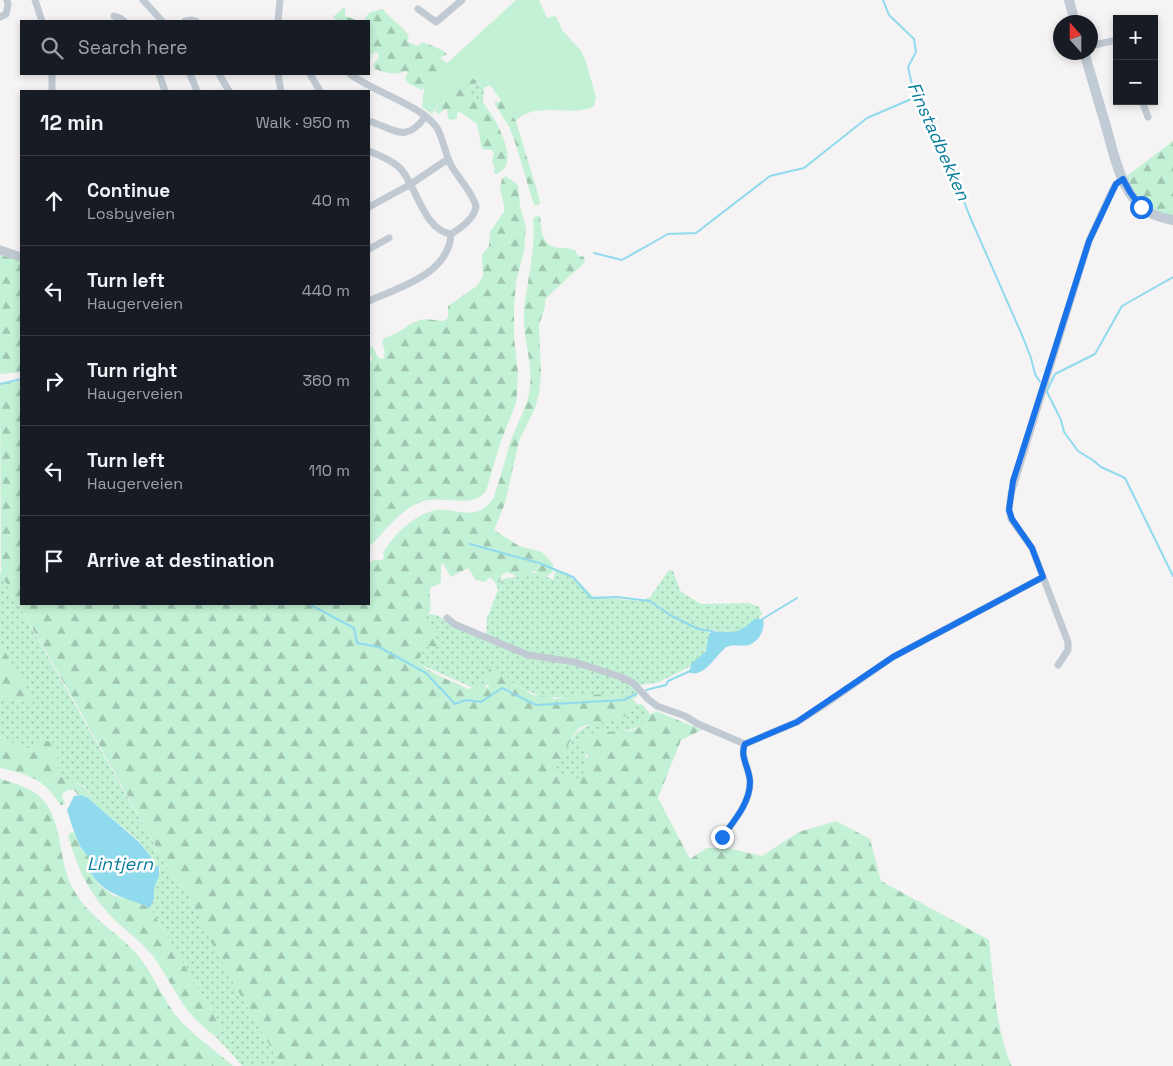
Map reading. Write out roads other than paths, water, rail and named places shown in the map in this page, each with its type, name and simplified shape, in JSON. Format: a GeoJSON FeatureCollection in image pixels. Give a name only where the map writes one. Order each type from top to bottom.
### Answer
{"type":"FeatureCollection","features":[{"type":"Feature","properties":{"kind":"main road"},"geometry":{"type":"LineString","coordinates":[[1069,0],[1073,15]]}},
{"type":"Feature","properties":{"kind":"main road"},"geometry":{"type":"LineString","coordinates":[[1086,60],[1114,153],[1123,179],[1130,192],[1141,207],[1161,218],[1173,220]]}},
{"type":"Feature","properties":{"kind":"street"},"geometry":{"type":"LineString","coordinates":[[0,17],[6,14],[7,0]]}},
{"type":"Feature","properties":{"kind":"street"},"geometry":{"type":"LineString","coordinates":[[35,0],[42,20]]}},
{"type":"Feature","properties":{"kind":"street"},"geometry":{"type":"LineString","coordinates":[[143,0],[161,20]]}},
{"type":"Feature","properties":{"kind":"street"},"geometry":{"type":"LineString","coordinates":[[278,20],[280,0]]}},
{"type":"Feature","properties":{"kind":"street"},"geometry":{"type":"LineString","coordinates":[[418,9],[436,22],[462,0]]}},
{"type":"Feature","properties":{"kind":"street"},"geometry":{"type":"LineString","coordinates":[[114,16],[123,20]]}},
{"type":"Feature","properties":{"kind":"street"},"geometry":{"type":"LineString","coordinates":[[1098,44],[1113,41]]}},
{"type":"Feature","properties":{"kind":"street"},"geometry":{"type":"LineString","coordinates":[[52,75],[52,90]]}},
{"type":"Feature","properties":{"kind":"street"},"geometry":{"type":"LineString","coordinates":[[159,75],[165,90]]}},
{"type":"Feature","properties":{"kind":"street"},"geometry":{"type":"LineString","coordinates":[[190,75],[197,90]]}},
{"type":"Feature","properties":{"kind":"street"},"geometry":{"type":"LineString","coordinates":[[220,75],[228,90]]}},
{"type":"Feature","properties":{"kind":"street"},"geometry":{"type":"LineString","coordinates":[[278,75],[282,90]]}},
{"type":"Feature","properties":{"kind":"street"},"geometry":{"type":"LineString","coordinates":[[311,75],[319,90]]}},
{"type":"Feature","properties":{"kind":"street"},"geometry":{"type":"LineString","coordinates":[[352,75],[370,87],[408,106],[425,117],[438,130],[448,159],[476,206],[472,216],[451,234],[446,254],[433,270],[370,301]]}},
{"type":"Feature","properties":{"kind":"street"},"geometry":{"type":"LineString","coordinates":[[1144,105],[1148,117]]}},
{"type":"Feature","properties":{"kind":"street"},"geometry":{"type":"LineString","coordinates":[[370,121],[400,133],[406,133],[415,128],[425,117]]}},
{"type":"Feature","properties":{"kind":"street"},"geometry":{"type":"LineString","coordinates":[[370,151],[384,157],[397,166],[411,184],[431,221],[439,229],[451,234]]}},
{"type":"Feature","properties":{"kind":"street"},"geometry":{"type":"LineString","coordinates":[[370,206],[411,184],[448,159]]}},
{"type":"Feature","properties":{"kind":"street"},"geometry":{"type":"LineString","coordinates":[[1058,665],[1068,650],[1068,642],[1032,548],[1012,519],[1009,510],[1010,494],[1089,241],[1111,193],[1116,184],[1123,179]]}},
{"type":"Feature","properties":{"kind":"street"},"geometry":{"type":"LineString","coordinates":[[370,248],[389,238]]}},
{"type":"Feature","properties":{"kind":"street"},"geometry":{"type":"LineString","coordinates":[[0,250],[20,257]]}},
{"type":"Feature","properties":{"kind":"street"},"geometry":{"type":"LineString","coordinates":[[722,837],[737,818],[748,795],[750,782],[742,749],[745,744],[797,722],[893,657],[1043,577]]}},
{"type":"Feature","properties":{"kind":"street"},"geometry":{"type":"LineString","coordinates":[[447,618],[454,624],[528,656],[576,662],[621,677],[633,683],[657,706],[685,716],[698,724],[745,744]]}},
{"type":"Feature","properties":{"kind":"water"},"geometry":{"type":"Polygon","coordinates":[[[755,619],[763,619],[764,623],[763,630],[756,641],[749,645],[729,646],[708,667],[699,673],[688,672],[691,664],[706,651],[709,634],[712,631],[740,630],[755,619]]]}},
{"type":"Feature","properties":{"kind":"water","name":"Lintjern"},"geometry":{"type":"Polygon","coordinates":[[[81,795],[88,798],[139,842],[154,861],[156,867],[159,866],[159,876],[154,888],[154,899],[150,908],[118,896],[104,888],[91,874],[88,865],[89,858],[80,846],[67,810],[74,796],[81,795]]]}},
{"type":"Feature","properties":{"kind":"waterway","name":"Finstadbekken"},"geometry":{"type":"LineString","coordinates":[[883,0],[889,15],[914,39],[916,52],[908,67],[913,89],[925,108],[939,144],[946,155],[970,217],[1022,335],[1035,374],[1040,382]]}},
{"type":"Feature","properties":{"kind":"waterway"},"geometry":{"type":"LineString","coordinates":[[594,253],[622,260],[668,234],[696,233],[770,176],[804,168],[867,118],[916,97]]}},
{"type":"Feature","properties":{"kind":"waterway"},"geometry":{"type":"LineString","coordinates":[[1047,391],[1055,374],[1095,354],[1122,306],[1173,277]]}},
{"type":"Feature","properties":{"kind":"waterway"},"geometry":{"type":"LineString","coordinates":[[0,384],[20,379]]}},
{"type":"Feature","properties":{"kind":"waterway"},"geometry":{"type":"LineString","coordinates":[[1047,392],[1061,420],[1064,432],[1078,451],[1101,467],[1125,478],[1173,576]]}},
{"type":"Feature","properties":{"kind":"waterway"},"geometry":{"type":"LineString","coordinates":[[470,544],[539,563],[573,577],[591,598],[617,597],[650,601],[670,615],[698,629],[712,631],[713,633]]}},
{"type":"Feature","properties":{"kind":"waterway"},"geometry":{"type":"LineString","coordinates":[[761,620],[797,598]]}},
{"type":"Feature","properties":{"kind":"waterway"},"geometry":{"type":"LineString","coordinates":[[311,605],[354,628],[357,643],[379,647],[426,673],[455,704],[466,700],[481,702],[502,688],[536,705],[624,700],[636,694]]}},
{"type":"Feature","properties":{"kind":"waterway"},"geometry":{"type":"LineString","coordinates":[[646,690],[666,685],[668,681],[690,671]]}}]}
